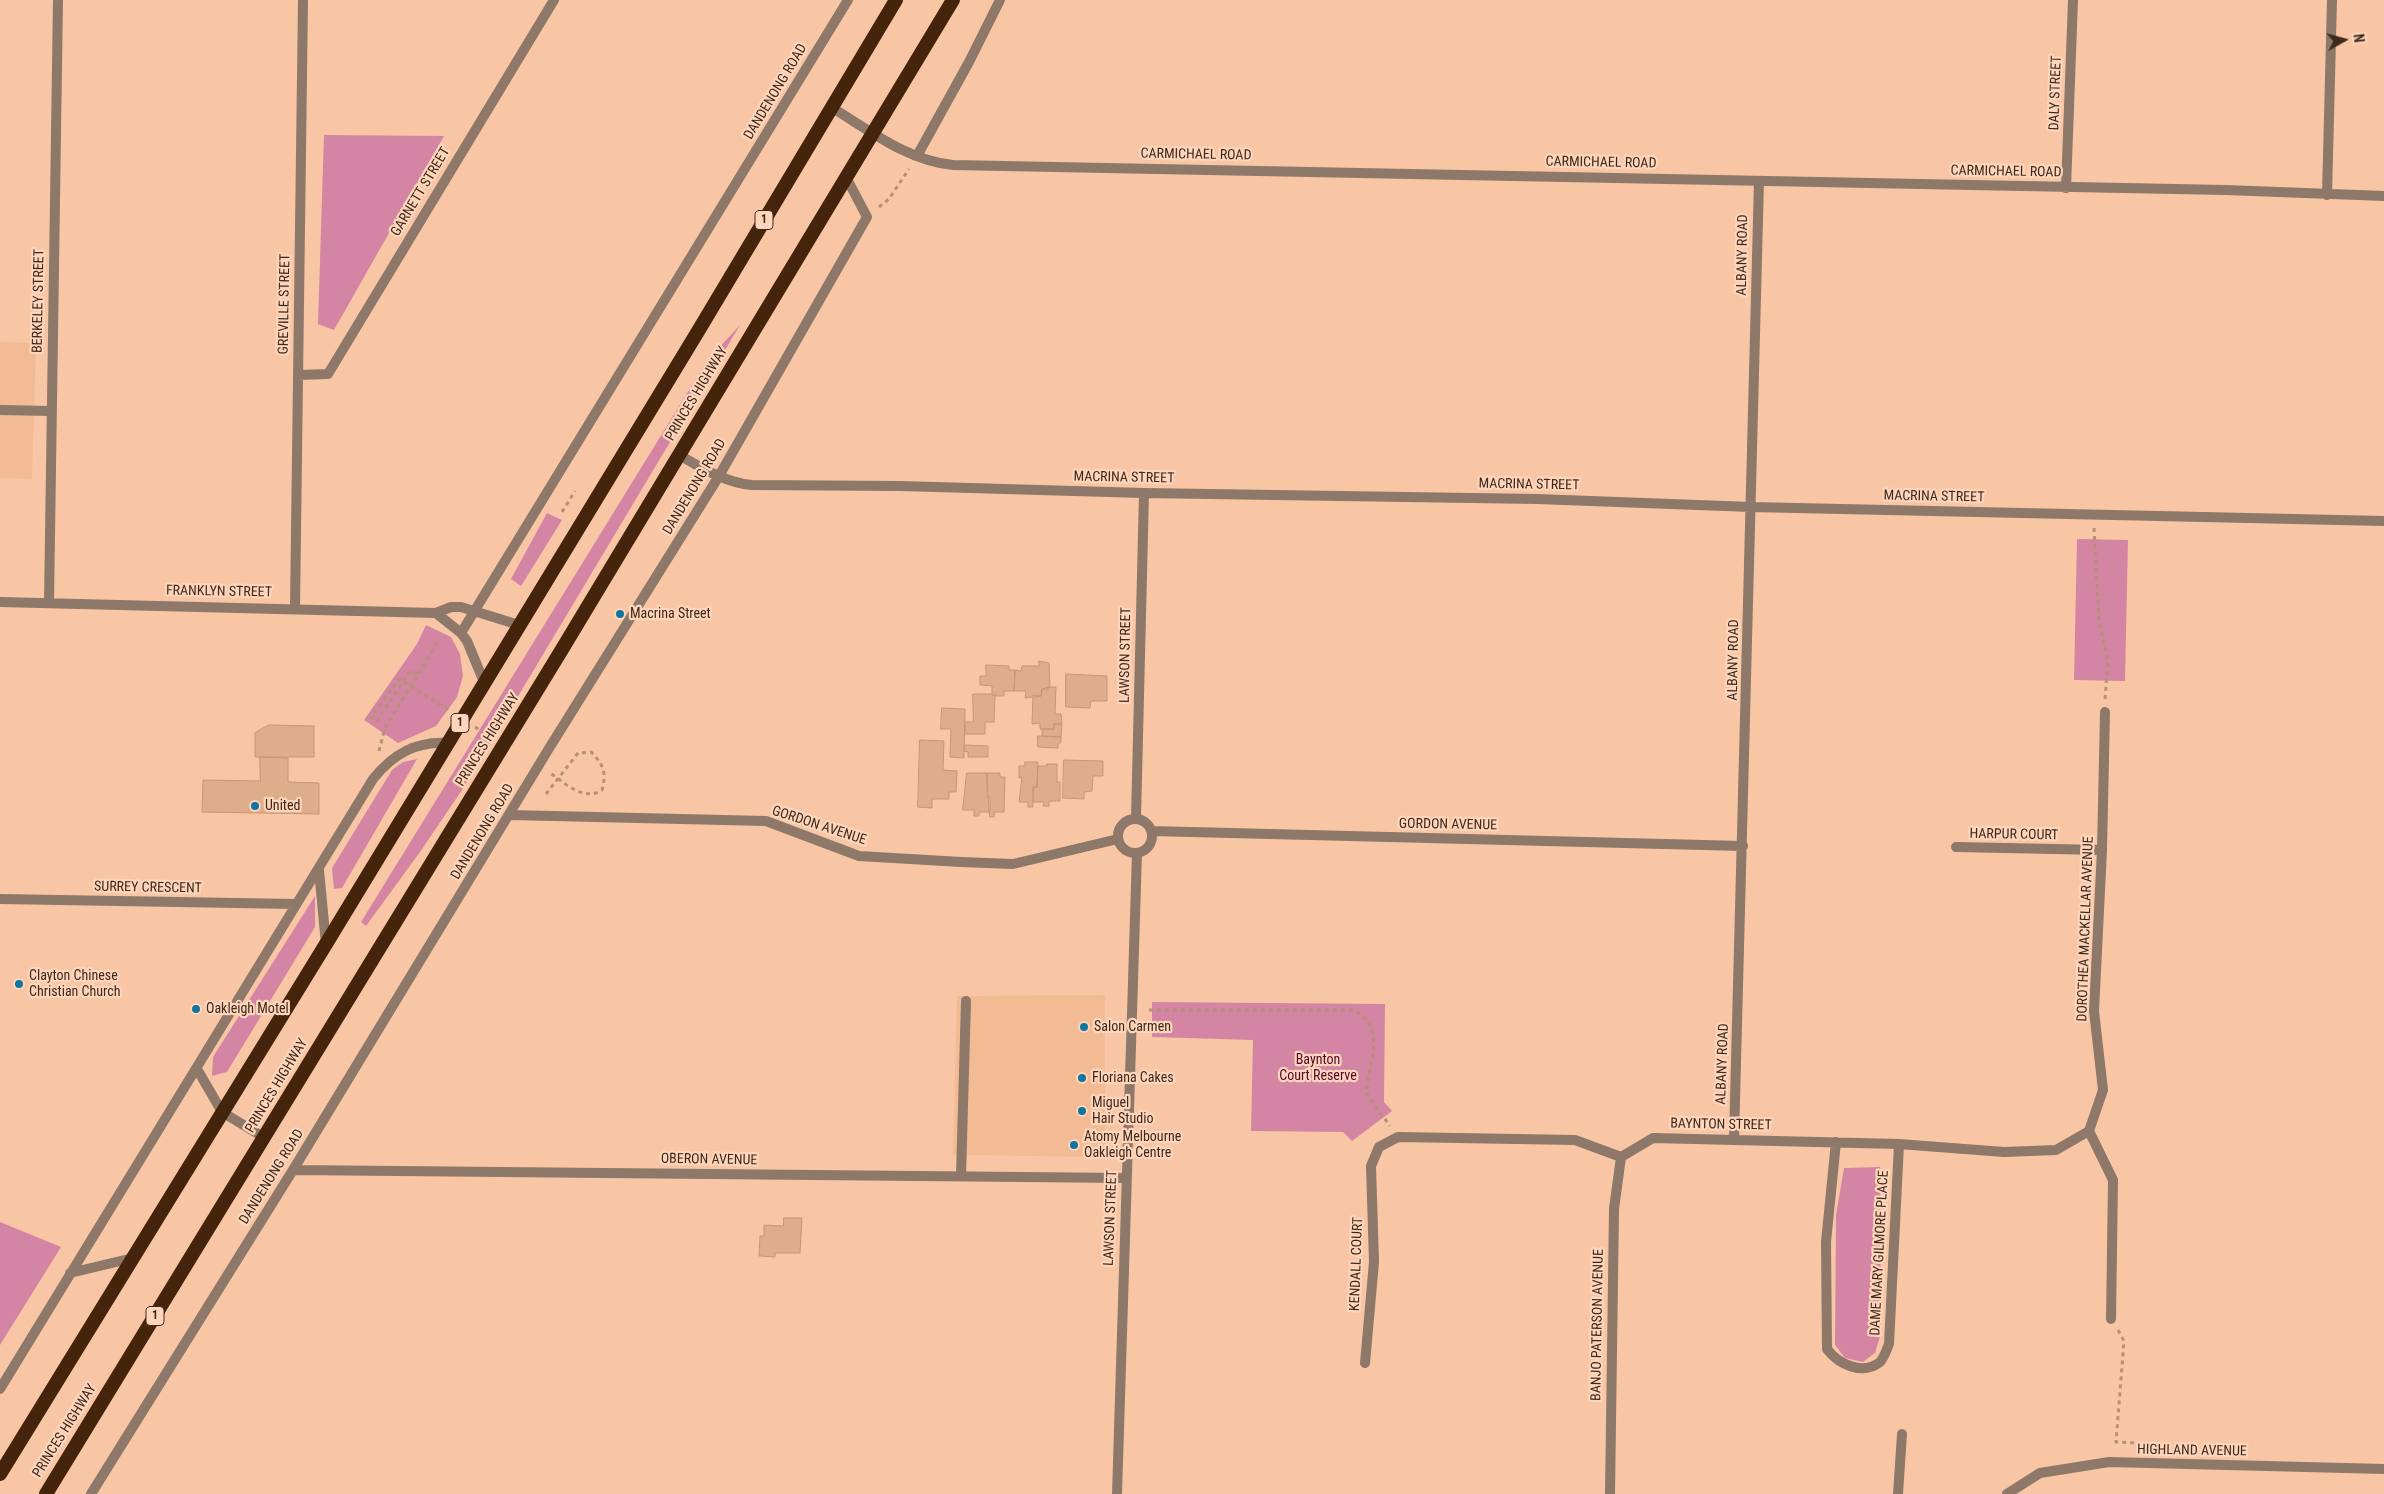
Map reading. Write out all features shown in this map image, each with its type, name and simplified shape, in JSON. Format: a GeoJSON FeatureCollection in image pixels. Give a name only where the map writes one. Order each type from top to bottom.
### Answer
{"type":"FeatureCollection","features":[{"type":"Feature","properties":{"kind":"highway","name":"1"},"geometry":{"type":"LineString","coordinates":[[0,1474],[326,944],[697,333],[896,0]]}},
{"type":"Feature","properties":{"kind":"highway","name":"PRINCES HIGHWAY"},"geometry":{"type":"LineString","coordinates":[[48,1493],[265,1138],[953,0]]}},
{"type":"Feature","properties":{"kind":"street","name":"BERKELEY STREET"},"geometry":{"type":"LineString","coordinates":[[50,602],[51,411],[58,0]]}},
{"type":"Feature","properties":{"kind":"street","name":"GREVILLE STREET"},"geometry":{"type":"LineString","coordinates":[[295,608],[303,0]]}},
{"type":"Feature","properties":{"kind":"street","name":"GARNETT STREET"},"geometry":{"type":"LineString","coordinates":[[298,375],[328,374],[554,0]]}},
{"type":"Feature","properties":{"kind":"street","name":"DANDENONG ROAD"},"geometry":{"type":"LineString","coordinates":[[461,632],[848,0]]}},
{"type":"Feature","properties":{"kind":"street"},"geometry":{"type":"LineString","coordinates":[[917,156],[969,62],[1000,0]]}},
{"type":"Feature","properties":{"kind":"street","name":"DALY STREET"},"geometry":{"type":"LineString","coordinates":[[2066,188],[2073,0]]}},
{"type":"Feature","properties":{"kind":"street"},"geometry":{"type":"LineString","coordinates":[[2327,195],[2332,0]]}},
{"type":"Feature","properties":{"kind":"street","name":"CARMICHAEL ROAD"},"geometry":{"type":"LineString","coordinates":[[831,107],[896,147],[917,156],[953,165],[2226,190],[2384,196]]}},
{"type":"Feature","properties":{"kind":"street"},"geometry":{"type":"LineString","coordinates":[[846,177],[867,216]]}},
{"type":"Feature","properties":{"kind":"street","name":"ALBANY ROAD"},"geometry":{"type":"LineString","coordinates":[[1734,1139],[1759,181]]}},
{"type":"Feature","properties":{"kind":"street","name":"DANDENONG ROAD"},"geometry":{"type":"LineString","coordinates":[[90,1494],[293,1170],[548,750],[719,476],[867,216]]}},
{"type":"Feature","properties":{"kind":"street"},"geometry":{"type":"LineString","coordinates":[[0,410],[51,411]]}},
{"type":"Feature","properties":{"kind":"street","name":"MACRINA STREET"},"geometry":{"type":"LineString","coordinates":[[679,455],[719,476],[741,484],[752,485],[900,486],[1144,493],[1537,499],[1751,507],[2384,521]]}},
{"type":"Feature","properties":{"kind":"street","name":"LAWSON STREET"},"geometry":{"type":"LineString","coordinates":[[1136,818],[1144,493]]}},
{"type":"Feature","properties":{"kind":"street","name":"FRANKLYN STREET"},"geometry":{"type":"LineString","coordinates":[[0,602],[436,613],[451,607],[475,610],[519,625]]}},
{"type":"Feature","properties":{"kind":"street"},"geometry":{"type":"LineString","coordinates":[[436,613],[461,632],[471,650],[484,682]]}},
{"type":"Feature","properties":{"kind":"street","name":"DOROTHEA MACKELLAR AVENUE"},"geometry":{"type":"LineString","coordinates":[[2089,1131],[2103,1090],[2094,1011],[2102,850],[2105,712]]}},
{"type":"Feature","properties":{"kind":"street"},"geometry":{"type":"LineString","coordinates":[[0,1388],[373,779],[386,763],[409,749],[425,743],[448,743]]}},
{"type":"Feature","properties":{"kind":"street","name":"GORDON AVENUE"},"geometry":{"type":"LineString","coordinates":[[510,815],[766,822],[859,856],[961,862],[1012,864],[1118,839]]}},
{"type":"Feature","properties":{"kind":"street"},"geometry":{"type":"LineString","coordinates":[[1136,818],[1146,822],[1152,831],[1152,837],[1147,848],[1137,853],[1127,851],[1118,839],[1118,831],[1122,824],[1128,819],[1136,818]]}},
{"type":"Feature","properties":{"kind":"street","name":"GORDON AVENUE"},"geometry":{"type":"LineString","coordinates":[[1152,831],[1743,846]]}},
{"type":"Feature","properties":{"kind":"street","name":"HARPUR COURT"},"geometry":{"type":"LineString","coordinates":[[1956,847],[2102,850]]}},
{"type":"Feature","properties":{"kind":"street","name":"LAWSON STREET"},"geometry":{"type":"LineString","coordinates":[[1117,1494],[1125,1178],[1137,853]]}},
{"type":"Feature","properties":{"kind":"street"},"geometry":{"type":"LineString","coordinates":[[319,870],[326,944]]}},
{"type":"Feature","properties":{"kind":"street","name":"SURREY CRESCENT"},"geometry":{"type":"LineString","coordinates":[[0,899],[296,904]]}},
{"type":"Feature","properties":{"kind":"street"},"geometry":{"type":"LineString","coordinates":[[961,1176],[966,1001]]}},
{"type":"Feature","properties":{"kind":"street","name":"DANDENONG ROAD"},"geometry":{"type":"LineString","coordinates":[[197,1069],[222,1112],[265,1138]]}},
{"type":"Feature","properties":{"kind":"street"},"geometry":{"type":"LineString","coordinates":[[2089,1131],[2113,1180],[2111,1318]]}},
{"type":"Feature","properties":{"kind":"street","name":"BAYNTON STREET"},"geometry":{"type":"LineString","coordinates":[[1621,1157],[1653,1138],[1899,1144],[2004,1152],[2056,1150],[2089,1131]]}},
{"type":"Feature","properties":{"kind":"street"},"geometry":{"type":"LineString","coordinates":[[1398,1137],[1420,1136],[1463,1140],[1575,1140],[1621,1157]]}},
{"type":"Feature","properties":{"kind":"street","name":"KENDALL COURT"},"geometry":{"type":"LineString","coordinates":[[1365,1363],[1374,1262],[1371,1166],[1379,1147],[1398,1137]]}},
{"type":"Feature","properties":{"kind":"street","name":"DAME MARY GILMORE PLACE"},"geometry":{"type":"LineString","coordinates":[[1836,1142],[1826,1242],[1827,1349],[1836,1360],[1852,1366],[1867,1368],[1881,1361],[1889,1344],[1899,1144]]}},
{"type":"Feature","properties":{"kind":"street","name":"BANJO PATERSON AVENUE"},"geometry":{"type":"LineString","coordinates":[[1610,1494],[1614,1209],[1621,1157]]}},
{"type":"Feature","properties":{"kind":"street","name":"OBERON AVENUE"},"geometry":{"type":"LineString","coordinates":[[293,1170],[1125,1178]]}},
{"type":"Feature","properties":{"kind":"street"},"geometry":{"type":"LineString","coordinates":[[70,1273],[133,1258]]}},
{"type":"Feature","properties":{"kind":"street"},"geometry":{"type":"LineString","coordinates":[[1898,1494],[1902,1434]]}},
{"type":"Feature","properties":{"kind":"street","name":"HIGHLAND AVENUE"},"geometry":{"type":"LineString","coordinates":[[2007,1494],[2040,1473],[2109,1462],[2384,1469]]}},
{"type":"Feature","properties":{"kind":"path"},"geometry":{"type":"LineString","coordinates":[[867,216],[888,199],[917,156]]}},
{"type":"Feature","properties":{"kind":"path"},"geometry":{"type":"LineString","coordinates":[[562,512],[575,491]]}},
{"type":"Feature","properties":{"kind":"path"},"geometry":{"type":"LineString","coordinates":[[2094,515],[2099,620],[2108,661],[2105,712]]}},
{"type":"Feature","properties":{"kind":"path"},"geometry":{"type":"LineString","coordinates":[[384,728],[440,638]]}},
{"type":"Feature","properties":{"kind":"path"},"geometry":{"type":"LineString","coordinates":[[370,716],[377,721],[410,671],[417,674]]}},
{"type":"Feature","properties":{"kind":"path"},"geometry":{"type":"LineString","coordinates":[[546,794],[578,753]]}},
{"type":"Feature","properties":{"kind":"path"},"geometry":{"type":"LineString","coordinates":[[1149,1010],[1353,1010],[1363,1015],[1370,1025],[1374,1039],[1366,1093],[1398,1137]]}},
{"type":"Feature","properties":{"kind":"path"},"geometry":{"type":"LineString","coordinates":[[2111,1318],[2124,1341],[2116,1442],[2138,1443],[2136,1463]]}},
{"type":"Feature","properties":{"kind":"shaded area"},"geometry":{"type":"Polygon","coordinates":[[[0,342],[36,343],[32,479],[0,478],[0,342]]]}},
{"type":"Feature","properties":{"kind":"shaded area"},"geometry":{"type":"Polygon","coordinates":[[[1105,995],[1105,1157],[953,1155],[957,996],[1105,995]]]}},
{"type":"Feature","properties":{"kind":"green space"},"geometry":{"type":"Polygon","coordinates":[[[324,135],[444,136],[334,330],[318,324],[324,135]]]}},
{"type":"Feature","properties":{"kind":"green space"},"geometry":{"type":"Polygon","coordinates":[[[740,325],[462,790],[366,926],[361,922],[707,361],[740,325]]]}},
{"type":"Feature","properties":{"kind":"green space"},"geometry":{"type":"Polygon","coordinates":[[[547,513],[562,520],[521,586],[511,579],[547,513]]]}},
{"type":"Feature","properties":{"kind":"green space"},"geometry":{"type":"Polygon","coordinates":[[[2077,539],[2128,540],[2125,681],[2074,680],[2077,539]]]}},
{"type":"Feature","properties":{"kind":"green space"},"geometry":{"type":"Polygon","coordinates":[[[426,625],[451,637],[460,654],[463,676],[457,697],[436,726],[398,743],[364,720],[417,644],[426,625]]]}},
{"type":"Feature","properties":{"kind":"green space"},"geometry":{"type":"Polygon","coordinates":[[[417,759],[342,888],[334,889],[332,868],[392,770],[403,762],[417,759]]]}},
{"type":"Feature","properties":{"kind":"green space"},"geometry":{"type":"Polygon","coordinates":[[[315,896],[315,927],[227,1072],[212,1076],[213,1057],[315,896]]]}},
{"type":"Feature","properties":{"kind":"green space","name":"Baynton Court Reserve"},"geometry":{"type":"Polygon","coordinates":[[[1152,1002],[1385,1004],[1384,1102],[1392,1111],[1352,1141],[1343,1132],[1251,1131],[1253,1040],[1152,1037],[1152,1002]]]}},
{"type":"Feature","properties":{"kind":"green space"},"geometry":{"type":"Polygon","coordinates":[[[1880,1167],[1881,1333],[1875,1353],[1863,1362],[1845,1358],[1835,1345],[1836,1215],[1844,1168],[1880,1167]]]}},
{"type":"Feature","properties":{"kind":"green space"},"geometry":{"type":"Polygon","coordinates":[[[0,1222],[61,1247],[0,1345],[0,1222]]]}},
{"type":"Feature","properties":{"kind":"building"},"geometry":{"type":"Polygon","coordinates":[[[1039,661],[1049,663],[1050,687],[1042,689],[1041,696],[1025,698],[1026,691],[1014,691],[1015,670],[1021,671],[1022,666],[1039,666],[1039,661]]]}},
{"type":"Feature","properties":{"kind":"building"},"geometry":{"type":"Polygon","coordinates":[[[986,665],[1009,666],[1009,670],[1015,670],[1014,691],[1004,691],[1004,696],[995,696],[992,695],[992,686],[980,685],[980,676],[986,676],[986,665]]]}},
{"type":"Feature","properties":{"kind":"building"},"geometry":{"type":"Polygon","coordinates":[[[1066,674],[1107,676],[1107,701],[1091,701],[1090,708],[1066,707],[1066,674]]]}},
{"type":"Feature","properties":{"kind":"building"},"geometry":{"type":"Polygon","coordinates":[[[1048,687],[1056,687],[1055,714],[1061,714],[1062,724],[1054,724],[1054,729],[1040,729],[1040,723],[1032,724],[1033,695],[1041,696],[1042,689],[1048,689],[1048,687]]]}},
{"type":"Feature","properties":{"kind":"building"},"geometry":{"type":"Polygon","coordinates":[[[973,694],[995,694],[994,722],[985,722],[985,734],[965,734],[965,722],[973,722],[973,694]]]}},
{"type":"Feature","properties":{"kind":"building"},"geometry":{"type":"Polygon","coordinates":[[[942,708],[965,709],[964,758],[950,757],[951,729],[941,729],[942,708]]]}},
{"type":"Feature","properties":{"kind":"building"},"geometry":{"type":"Polygon","coordinates":[[[1054,724],[1062,724],[1061,737],[1042,736],[1042,729],[1054,729],[1054,724]]]}},
{"type":"Feature","properties":{"kind":"building"},"geometry":{"type":"Polygon","coordinates":[[[269,725],[314,726],[314,757],[255,757],[255,733],[269,725]]]}},
{"type":"Feature","properties":{"kind":"building"},"geometry":{"type":"Polygon","coordinates":[[[1038,736],[1061,737],[1061,743],[1058,743],[1058,748],[1038,747],[1038,736]]]}},
{"type":"Feature","properties":{"kind":"building"},"geometry":{"type":"Polygon","coordinates":[[[920,740],[944,741],[943,770],[957,771],[956,792],[949,792],[949,799],[932,799],[932,808],[918,807],[920,740]]]}},
{"type":"Feature","properties":{"kind":"building"},"geometry":{"type":"Polygon","coordinates":[[[965,745],[988,746],[988,757],[968,757],[968,752],[964,751],[965,745]]]}},
{"type":"Feature","properties":{"kind":"building"},"geometry":{"type":"Polygon","coordinates":[[[260,757],[288,758],[288,782],[319,783],[319,814],[202,812],[203,780],[260,781],[260,757]]]}},
{"type":"Feature","properties":{"kind":"building"},"geometry":{"type":"Polygon","coordinates":[[[1064,760],[1103,761],[1103,776],[1093,776],[1092,791],[1084,792],[1084,799],[1063,798],[1064,760]]]}},
{"type":"Feature","properties":{"kind":"building"},"geometry":{"type":"Polygon","coordinates":[[[1025,762],[1038,762],[1037,787],[1033,787],[1033,807],[1028,807],[1028,802],[1019,802],[1022,777],[1019,778],[1019,766],[1025,766],[1025,762]]]}},
{"type":"Feature","properties":{"kind":"building"},"geometry":{"type":"Polygon","coordinates":[[[1047,764],[1057,764],[1057,782],[1060,782],[1060,801],[1049,801],[1049,806],[1043,806],[1044,802],[1033,802],[1033,787],[1037,787],[1038,766],[1047,766],[1047,764]]]}},
{"type":"Feature","properties":{"kind":"building"},"geometry":{"type":"Polygon","coordinates":[[[967,773],[987,773],[987,797],[990,797],[990,812],[979,812],[979,816],[974,816],[974,810],[963,810],[967,773]]]}},
{"type":"Feature","properties":{"kind":"building"},"geometry":{"type":"Polygon","coordinates":[[[987,773],[1000,773],[1000,777],[1005,777],[1004,812],[994,812],[994,817],[990,817],[987,773]]]}},
{"type":"Feature","properties":{"kind":"building"},"geometry":{"type":"Polygon","coordinates":[[[784,1218],[802,1218],[800,1253],[775,1253],[775,1257],[759,1256],[760,1236],[764,1236],[764,1225],[783,1226],[784,1218]]]}},
{"type":"Feature","properties":{"kind":"place","name":"Macrina Street"},"geometry":{"type":"Point","coordinates":[620,614]}},
{"type":"Feature","properties":{"kind":"place","name":"United"},"geometry":{"type":"Point","coordinates":[255,806]}},
{"type":"Feature","properties":{"kind":"place","name":"Clayton Chinese Christian Church"},"geometry":{"type":"Point","coordinates":[19,984]}},
{"type":"Feature","properties":{"kind":"place","name":"Oakleigh Motel"},"geometry":{"type":"Point","coordinates":[196,1009]}},
{"type":"Feature","properties":{"kind":"place","name":"Salon Carmen"},"geometry":{"type":"Point","coordinates":[1084,1027]}},
{"type":"Feature","properties":{"kind":"place","name":"Floriana Cakes"},"geometry":{"type":"Point","coordinates":[1082,1078]}},
{"type":"Feature","properties":{"kind":"place","name":"Miguel Hair Studio"},"geometry":{"type":"Point","coordinates":[1082,1111]}},
{"type":"Feature","properties":{"kind":"place","name":"Atomy Melbourne Oakleigh Centre"},"geometry":{"type":"Point","coordinates":[1074,1145]}}]}
